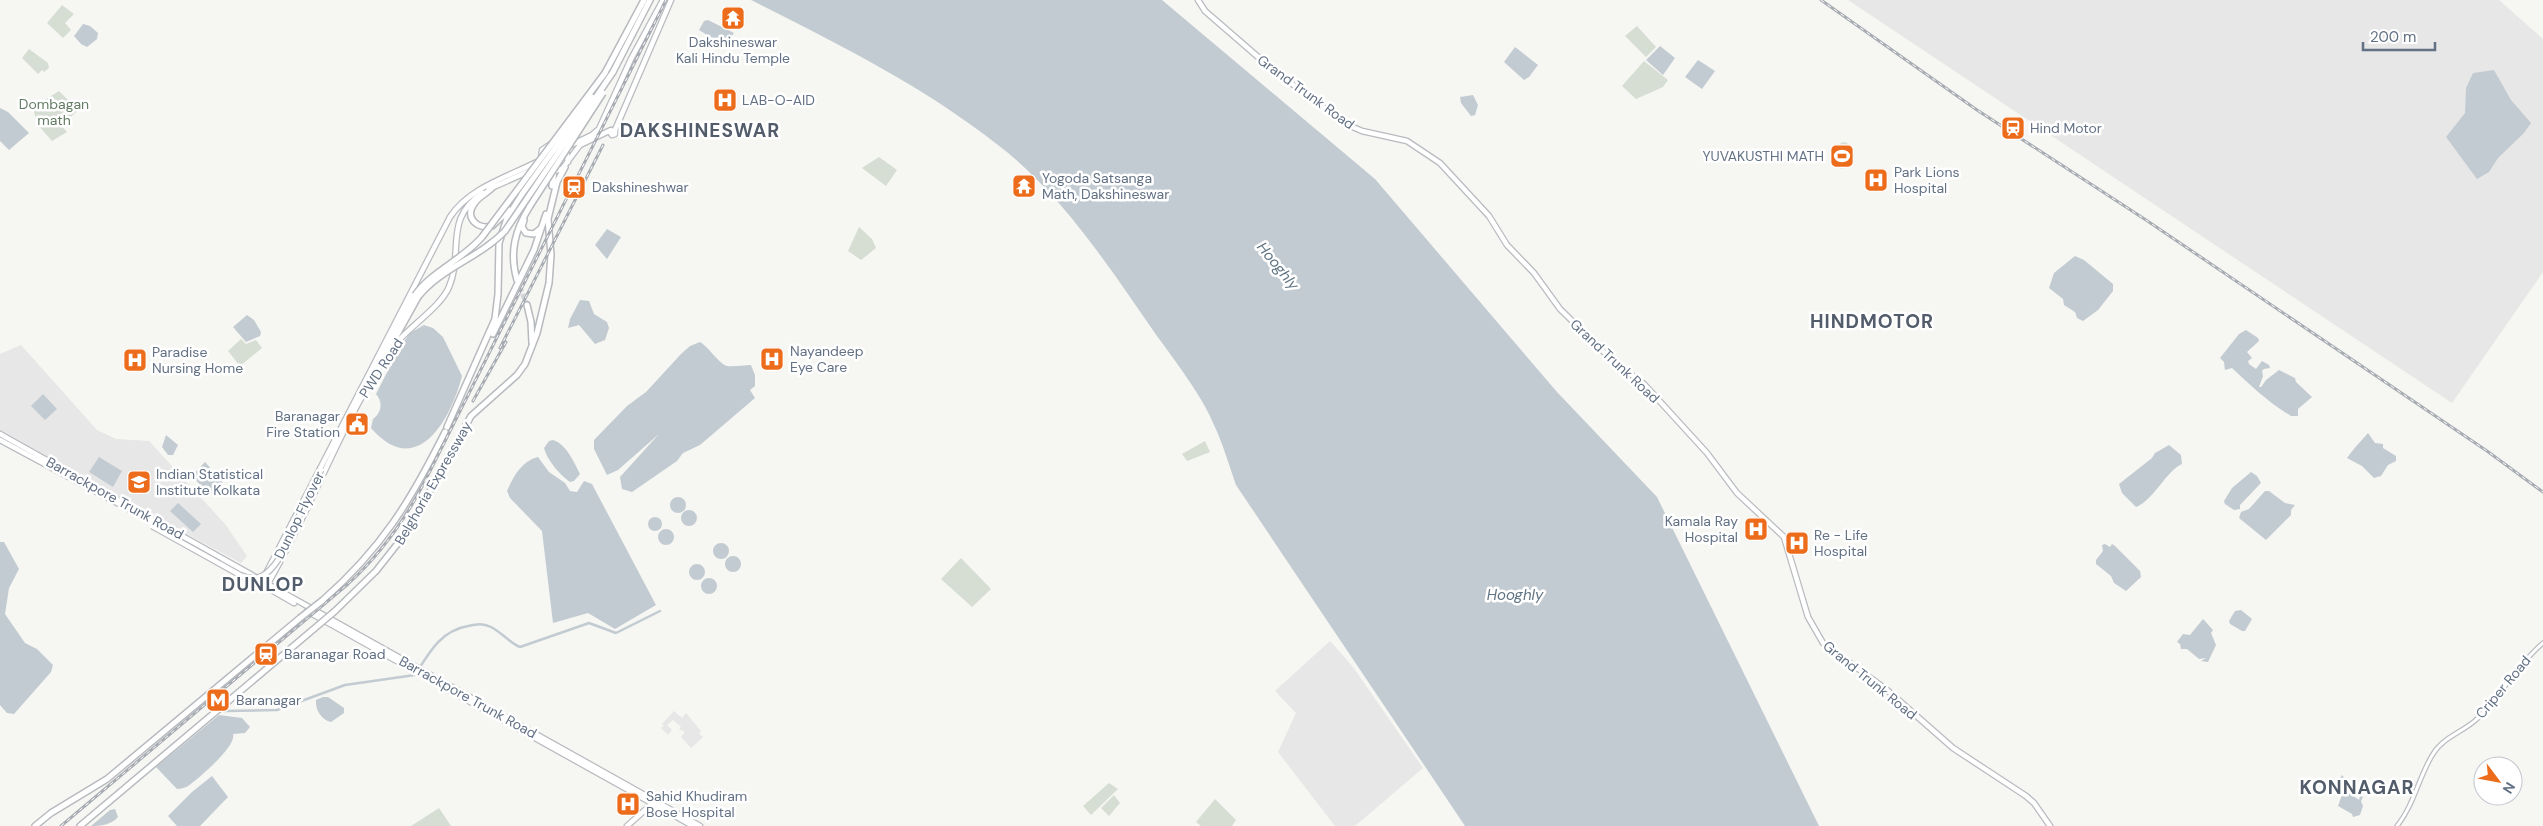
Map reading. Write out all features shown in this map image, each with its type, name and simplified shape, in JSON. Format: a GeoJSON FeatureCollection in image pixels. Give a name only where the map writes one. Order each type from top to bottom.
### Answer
{"type":"FeatureCollection","features":[{"type":"Feature","properties":{"kind":"highway"},"geometry":{"type":"LineString","coordinates":[[492,188],[477,200],[471,208],[472,220],[481,227],[492,226],[500,221],[585,107],[606,73],[644,0]]}},
{"type":"Feature","properties":{"kind":"highway"},"geometry":{"type":"LineString","coordinates":[[517,280],[513,262],[514,242],[520,223],[594,108],[650,0]]}},
{"type":"Feature","properties":{"kind":"highway"},"geometry":{"type":"LineString","coordinates":[[383,360],[416,296],[434,280],[487,248],[505,231],[613,72]]}},
{"type":"Feature","properties":{"kind":"highway"},"geometry":{"type":"LineString","coordinates":[[372,371],[416,296],[429,279],[465,255],[482,237],[606,73]]}},
{"type":"Feature","properties":{"kind":"highway"},"geometry":{"type":"LineString","coordinates":[[530,350],[549,283],[552,255],[548,219],[556,182],[566,164]]}},
{"type":"Feature","properties":{"kind":"highway"},"geometry":{"type":"LineString","coordinates":[[474,370],[534,250],[544,219],[554,171]]}},
{"type":"Feature","properties":{"kind":"highway"},"geometry":{"type":"LineString","coordinates":[[474,370],[492,329],[497,310],[498,257],[501,234],[522,194]]}},
{"type":"Feature","properties":{"kind":"highway"},"geometry":{"type":"LineString","coordinates":[[530,206],[523,223],[525,232],[536,234],[544,219]]}},
{"type":"Feature","properties":{"kind":"highway"},"geometry":{"type":"LineString","coordinates":[[527,306],[532,328],[530,350]]}},
{"type":"Feature","properties":{"kind":"highway","name":"Belghoria Expressway"},"geometry":{"type":"LineString","coordinates":[[80,826],[335,611],[365,582],[394,550],[420,511],[467,422],[480,406],[517,374],[530,350]]}},
{"type":"Feature","properties":{"kind":"highway","name":"Belghoria Expressway"},"geometry":{"type":"LineString","coordinates":[[35,826],[51,813],[108,779],[211,691],[323,600],[361,564],[392,527],[411,498],[474,370]]}},
{"type":"Feature","properties":{"kind":"main road"},"geometry":{"type":"LineString","coordinates":[[566,164],[568,154],[564,147],[556,143],[548,144],[542,150],[542,163],[554,171],[566,164],[580,145],[596,135],[607,115],[631,59],[663,0]]}},
{"type":"Feature","properties":{"kind":"main road","name":"Grand Trunk Road"},"geometry":{"type":"LineString","coordinates":[[1198,0],[1205,11],[1269,66],[1346,124],[1362,131],[1407,140],[1440,163],[1486,213],[1508,245],[1534,273],[1560,309],[1614,362],[1644,384],[1707,452],[1737,493],[1784,537],[1808,617],[1823,643],[1887,690],[1953,748],[2026,796],[2034,803],[2050,826]]}},
{"type":"Feature","properties":{"kind":"main road"},"geometry":{"type":"LineString","coordinates":[[564,147],[612,131],[670,2]]}},
{"type":"Feature","properties":{"kind":"main road","name":"PWD Road"},"geometry":{"type":"LineString","coordinates":[[266,585],[298,525],[329,458],[383,360],[406,331],[443,297],[453,274],[459,221],[470,202],[492,188],[542,163]]}},
{"type":"Feature","properties":{"kind":"main road","name":"PWD Road"},"geometry":{"type":"LineString","coordinates":[[261,582],[372,371],[381,347],[454,211],[472,194],[542,163]]}},
{"type":"Feature","properties":{"kind":"main road","name":"Barrackpore Trunk Road"},"geometry":{"type":"LineString","coordinates":[[0,434],[415,669],[700,826]]}},
{"type":"Feature","properties":{"kind":"main road","name":"Barrackpore Trunk Road"},"geometry":{"type":"LineString","coordinates":[[0,440],[261,582]]}},
{"type":"Feature","properties":{"kind":"main road","name":"Dunlop Flyover"},"geometry":{"type":"LineString","coordinates":[[139,515],[152,526],[240,575],[247,578],[258,578],[270,572],[278,560],[321,470],[329,458]]}},
{"type":"Feature","properties":{"kind":"main road","name":"Criper Road"},"geometry":{"type":"LineString","coordinates":[[2398,826],[2405,816],[2436,750],[2449,737],[2477,719],[2517,668],[2543,643]]}},
{"type":"Feature","properties":{"kind":"main road"},"geometry":{"type":"LineString","coordinates":[[627,826],[654,802]]}},
{"type":"Feature","properties":{"kind":"main road","name":"Barrackpore Trunk Road"},"geometry":{"type":"LineString","coordinates":[[654,802],[692,826]]}},
{"type":"Feature","properties":{"kind":"shaded area"},"geometry":{"type":"Polygon","coordinates":[[[1848,0],[2499,0],[2543,39],[2543,272],[2452,403],[1848,0]]]}},
{"type":"Feature","properties":{"kind":"shaded area","name":"Indian Statistical Institute Kolkata"},"geometry":{"type":"Polygon","coordinates":[[[21,345],[97,430],[116,439],[149,441],[225,524],[247,556],[241,563],[0,434],[0,354],[21,345]]]}},
{"type":"Feature","properties":{"kind":"shaded area"},"geometry":{"type":"Polygon","coordinates":[[[1330,641],[1353,667],[1423,768],[1355,826],[1335,826],[1278,752],[1296,713],[1275,691],[1330,641]]]}},
{"type":"Feature","properties":{"kind":"shaded area"},"geometry":{"type":"Polygon","coordinates":[[[674,711],[682,718],[686,713],[701,731],[699,734],[703,737],[691,748],[681,737],[685,732],[679,729],[681,727],[673,720],[667,725],[672,730],[668,735],[661,728],[664,726],[662,724],[674,711]]]}},
{"type":"Feature","properties":{"kind":"green space"},"geometry":{"type":"Polygon","coordinates":[[[62,5],[74,14],[65,23],[71,30],[63,38],[47,23],[62,5]]]}},
{"type":"Feature","properties":{"kind":"green space"},"geometry":{"type":"Polygon","coordinates":[[[1637,26],[1656,47],[1646,57],[1625,36],[1637,26]]]}},
{"type":"Feature","properties":{"kind":"green space"},"geometry":{"type":"Polygon","coordinates":[[[29,49],[48,63],[49,68],[44,72],[42,70],[38,74],[22,58],[29,49]]]}},
{"type":"Feature","properties":{"kind":"green space"},"geometry":{"type":"Polygon","coordinates":[[[1644,61],[1668,80],[1663,87],[1636,99],[1622,86],[1644,61]]]}},
{"type":"Feature","properties":{"kind":"green space","name":"Dombagan math"},"geometry":{"type":"Polygon","coordinates":[[[59,91],[78,110],[62,126],[67,132],[52,141],[38,125],[34,112],[43,101],[59,91]]]}},
{"type":"Feature","properties":{"kind":"green space","name":"YUVAKUSTHI MATH"},"geometry":{"type":"Polygon","coordinates":[[[1843,142],[1847,143],[1854,154],[1842,169],[1830,158],[1838,145],[1843,142]]]}},
{"type":"Feature","properties":{"kind":"green space"},"geometry":{"type":"Polygon","coordinates":[[[879,157],[897,170],[886,186],[862,168],[879,157]]]}},
{"type":"Feature","properties":{"kind":"green space"},"geometry":{"type":"Polygon","coordinates":[[[859,227],[872,239],[876,248],[861,260],[848,251],[859,227]]]}},
{"type":"Feature","properties":{"kind":"green space"},"geometry":{"type":"Polygon","coordinates":[[[241,339],[246,344],[256,340],[262,348],[240,366],[228,351],[241,339]]]}},
{"type":"Feature","properties":{"kind":"green space"},"geometry":{"type":"Polygon","coordinates":[[[1205,441],[1210,452],[1187,461],[1182,454],[1205,441]]]}},
{"type":"Feature","properties":{"kind":"green space"},"geometry":{"type":"Polygon","coordinates":[[[961,558],[991,589],[972,607],[941,579],[961,558]]]}},
{"type":"Feature","properties":{"kind":"green space"},"geometry":{"type":"Polygon","coordinates":[[[1109,783],[1118,789],[1091,815],[1083,806],[1109,783]]]}},
{"type":"Feature","properties":{"kind":"green space"},"geometry":{"type":"Polygon","coordinates":[[[1114,795],[1120,803],[1109,816],[1101,808],[1114,795]]]}},
{"type":"Feature","properties":{"kind":"green space"},"geometry":{"type":"Polygon","coordinates":[[[1215,799],[1236,820],[1232,826],[1201,826],[1196,822],[1215,799]]]}},
{"type":"Feature","properties":{"kind":"green space"},"geometry":{"type":"Polygon","coordinates":[[[439,808],[451,826],[411,826],[439,808]]]}},
{"type":"Feature","properties":{"kind":"water","name":"Hooghly"},"geometry":{"type":"Polygon","coordinates":[[[751,0],[1162,0],[1375,179],[1557,392],[1657,497],[1819,826],[1465,826],[1236,485],[1217,432],[1196,391],[1104,260],[1065,210],[1022,165],[998,145],[940,104],[878,66],[751,0]]]}},
{"type":"Feature","properties":{"kind":"water"},"geometry":{"type":"Polygon","coordinates":[[[708,20],[734,33],[725,46],[699,30],[704,21],[708,20]]]}},
{"type":"Feature","properties":{"kind":"water"},"geometry":{"type":"Polygon","coordinates":[[[83,24],[90,26],[98,33],[97,39],[87,47],[81,44],[74,36],[83,24]]]}},
{"type":"Feature","properties":{"kind":"water"},"geometry":{"type":"Polygon","coordinates":[[[1660,46],[1675,58],[1663,75],[1646,60],[1660,46]]]}},
{"type":"Feature","properties":{"kind":"water"},"geometry":{"type":"Polygon","coordinates":[[[1515,47],[1538,65],[1529,77],[1524,80],[1504,62],[1515,47]]]}},
{"type":"Feature","properties":{"kind":"water"},"geometry":{"type":"Polygon","coordinates":[[[1698,60],[1715,71],[1702,89],[1685,77],[1698,60]]]}},
{"type":"Feature","properties":{"kind":"water"},"geometry":{"type":"Polygon","coordinates":[[[2494,70],[2511,100],[2531,123],[2524,133],[2498,158],[2489,172],[2477,179],[2446,137],[2465,113],[2466,88],[2473,73],[2494,70]]]}},
{"type":"Feature","properties":{"kind":"water"},"geometry":{"type":"Polygon","coordinates":[[[1473,95],[1478,105],[1475,115],[1471,116],[1461,103],[1460,97],[1473,95]]]}},
{"type":"Feature","properties":{"kind":"water"},"geometry":{"type":"Polygon","coordinates":[[[0,108],[8,112],[29,133],[9,150],[0,141],[0,108]]]}},
{"type":"Feature","properties":{"kind":"water"},"geometry":{"type":"Polygon","coordinates":[[[607,229],[621,237],[607,259],[595,245],[607,229]]]}},
{"type":"Feature","properties":{"kind":"water"},"geometry":{"type":"Polygon","coordinates":[[[2075,256],[2084,260],[2113,284],[2113,291],[2098,310],[2083,321],[2077,318],[2075,312],[2064,305],[2063,299],[2049,288],[2054,273],[2075,256]]]}},
{"type":"Feature","properties":{"kind":"water"},"geometry":{"type":"Polygon","coordinates":[[[580,300],[589,301],[594,314],[607,322],[609,328],[605,340],[595,344],[579,325],[568,328],[570,319],[580,300]]]}},
{"type":"Feature","properties":{"kind":"water"},"geometry":{"type":"Polygon","coordinates":[[[247,315],[254,320],[261,332],[260,336],[246,342],[233,327],[247,315]]]}},
{"type":"Feature","properties":{"kind":"water"},"geometry":{"type":"Polygon","coordinates":[[[424,325],[433,328],[443,337],[462,376],[450,410],[441,425],[430,438],[417,446],[403,448],[388,443],[371,428],[373,419],[381,407],[380,400],[376,394],[400,347],[410,333],[424,325]]]}},
{"type":"Feature","properties":{"kind":"water"},"geometry":{"type":"Polygon","coordinates":[[[2246,330],[2258,338],[2259,341],[2247,352],[2252,358],[2248,361],[2249,364],[2256,369],[2262,361],[2269,365],[2270,368],[2262,371],[2263,376],[2259,387],[2279,370],[2295,378],[2296,382],[2312,397],[2298,409],[2298,416],[2291,416],[2275,405],[2232,368],[2225,370],[2224,362],[2220,358],[2239,334],[2246,330]]]}},
{"type":"Feature","properties":{"kind":"water"},"geometry":{"type":"Polygon","coordinates":[[[700,342],[724,365],[751,365],[755,375],[755,386],[750,390],[755,398],[700,445],[683,453],[677,461],[632,492],[622,489],[620,477],[659,434],[618,470],[607,475],[594,449],[594,440],[627,406],[646,392],[681,354],[690,346],[700,342]]]}},
{"type":"Feature","properties":{"kind":"water"},"geometry":{"type":"Polygon","coordinates":[[[43,394],[57,409],[45,420],[31,406],[43,394]]]}},
{"type":"Feature","properties":{"kind":"water"},"geometry":{"type":"Polygon","coordinates":[[[2368,433],[2375,443],[2383,444],[2383,448],[2396,456],[2396,461],[2388,465],[2381,476],[2374,478],[2362,466],[2347,458],[2368,433]]]}},
{"type":"Feature","properties":{"kind":"water"},"geometry":{"type":"Polygon","coordinates":[[[166,435],[178,445],[173,455],[168,455],[162,447],[166,435]]]}},
{"type":"Feature","properties":{"kind":"water"},"geometry":{"type":"Polygon","coordinates":[[[553,440],[566,449],[575,464],[580,474],[574,481],[570,482],[562,475],[548,457],[544,448],[549,441],[553,440]]]}},
{"type":"Feature","properties":{"kind":"water"},"geometry":{"type":"Polygon","coordinates":[[[2169,445],[2181,455],[2182,464],[2171,473],[2149,498],[2136,507],[2122,493],[2119,484],[2152,458],[2155,453],[2169,445]]]}},
{"type":"Feature","properties":{"kind":"water"},"geometry":{"type":"Polygon","coordinates":[[[99,457],[122,471],[113,487],[89,472],[99,457]]]}},
{"type":"Feature","properties":{"kind":"water"},"geometry":{"type":"Polygon","coordinates":[[[538,457],[549,472],[565,483],[570,491],[577,492],[584,481],[592,484],[656,605],[615,629],[588,613],[553,623],[542,531],[510,498],[507,491],[519,469],[527,462],[538,457]]]}},
{"type":"Feature","properties":{"kind":"water"},"geometry":{"type":"Polygon","coordinates":[[[205,462],[223,482],[210,495],[192,476],[205,462]]]}},
{"type":"Feature","properties":{"kind":"water"},"geometry":{"type":"Polygon","coordinates":[[[2251,472],[2257,476],[2261,483],[2240,505],[2240,509],[2234,510],[2225,504],[2224,501],[2232,488],[2251,472]]]}},
{"type":"Feature","properties":{"kind":"water"},"geometry":{"type":"Polygon","coordinates":[[[2265,491],[2269,491],[2285,503],[2295,505],[2291,510],[2291,515],[2266,540],[2239,518],[2241,512],[2249,509],[2265,491]]]}},
{"type":"Feature","properties":{"kind":"water"},"geometry":{"type":"Polygon","coordinates":[[[678,497],[686,505],[678,513],[670,505],[678,497]]]}},
{"type":"Feature","properties":{"kind":"water"},"geometry":{"type":"Polygon","coordinates":[[[178,503],[201,524],[193,532],[170,511],[178,503]]]}},
{"type":"Feature","properties":{"kind":"water"},"geometry":{"type":"Polygon","coordinates":[[[689,510],[697,518],[689,526],[681,518],[689,510]]]}},
{"type":"Feature","properties":{"kind":"water"},"geometry":{"type":"Polygon","coordinates":[[[652,517],[658,517],[662,524],[658,531],[652,531],[648,527],[648,521],[652,517]]]}},
{"type":"Feature","properties":{"kind":"water"},"geometry":{"type":"Polygon","coordinates":[[[666,529],[674,537],[666,545],[658,537],[666,529]]]}},
{"type":"Feature","properties":{"kind":"water"},"geometry":{"type":"Polygon","coordinates":[[[0,542],[4,542],[19,569],[9,588],[5,614],[25,643],[37,649],[53,665],[51,672],[14,714],[7,713],[0,705],[0,542]]]}},
{"type":"Feature","properties":{"kind":"water"},"geometry":{"type":"Polygon","coordinates":[[[718,543],[724,543],[729,548],[727,557],[718,559],[713,554],[713,548],[718,543]]]}},
{"type":"Feature","properties":{"kind":"water"},"geometry":{"type":"Polygon","coordinates":[[[2105,544],[2110,547],[2112,544],[2115,546],[2140,571],[2141,577],[2126,591],[2114,583],[2111,576],[2096,564],[2096,560],[2103,551],[2102,545],[2105,544]]]}},
{"type":"Feature","properties":{"kind":"water"},"geometry":{"type":"Polygon","coordinates":[[[733,556],[739,558],[741,564],[739,570],[733,572],[727,570],[725,564],[727,558],[733,556]]]}},
{"type":"Feature","properties":{"kind":"water"},"geometry":{"type":"Polygon","coordinates":[[[694,564],[700,564],[705,569],[703,578],[694,580],[689,575],[689,569],[694,564]]]}},
{"type":"Feature","properties":{"kind":"water"},"geometry":{"type":"Polygon","coordinates":[[[706,578],[712,578],[717,583],[715,592],[706,594],[701,589],[701,583],[706,578]]]}},
{"type":"Feature","properties":{"kind":"water"},"geometry":{"type":"Polygon","coordinates":[[[2241,610],[2252,619],[2245,631],[2230,624],[2229,621],[2235,611],[2241,610]]]}},
{"type":"Feature","properties":{"kind":"water"},"geometry":{"type":"Polygon","coordinates":[[[2203,619],[2213,630],[2211,633],[2216,645],[2208,662],[2201,661],[2206,658],[2199,659],[2187,649],[2181,649],[2180,644],[2177,642],[2183,634],[2190,635],[2203,619]]]}},
{"type":"Feature","properties":{"kind":"water"},"geometry":{"type":"Polygon","coordinates":[[[328,697],[344,708],[344,713],[331,722],[324,719],[319,714],[316,703],[316,700],[328,697]]]}},
{"type":"Feature","properties":{"kind":"water"},"geometry":{"type":"Polygon","coordinates":[[[219,715],[242,718],[250,727],[245,733],[233,734],[233,739],[223,754],[200,777],[188,786],[177,789],[156,767],[219,715]]]}},
{"type":"Feature","properties":{"kind":"water"},"geometry":{"type":"Polygon","coordinates":[[[2342,775],[2345,779],[2343,783],[2350,785],[2348,792],[2359,800],[2360,796],[2363,797],[2360,815],[2353,817],[2352,814],[2338,806],[2343,792],[2341,786],[2337,786],[2337,783],[2342,775]]]}},
{"type":"Feature","properties":{"kind":"water"},"geometry":{"type":"Polygon","coordinates":[[[212,776],[228,797],[200,826],[177,826],[168,816],[192,792],[212,776]]]}},
{"type":"Feature","properties":{"kind":"water"},"geometry":{"type":"Polygon","coordinates":[[[115,809],[118,817],[115,820],[98,826],[91,826],[110,810],[115,809]]]}},
{"type":"Feature","properties":{"kind":"waterway"},"geometry":{"type":"LineString","coordinates":[[225,711],[277,710],[345,685],[415,675],[436,644],[450,633],[468,626],[480,624],[488,626],[520,647],[589,623],[616,633],[660,611]]}},
{"type":"Feature","properties":{"kind":"tunnel"},"geometry":{"type":"LineString","coordinates":[[517,280],[527,305]]}},
{"type":"Feature","properties":{"kind":"railway"},"geometry":{"type":"LineString","coordinates":[[61,826],[348,584],[382,549],[425,481],[666,0]]}},
{"type":"Feature","properties":{"kind":"railway"},"geometry":{"type":"LineString","coordinates":[[1821,0],[1977,110],[2146,220],[2487,451],[2543,492]]}},
{"type":"Feature","properties":{"kind":"railway"},"geometry":{"type":"LineString","coordinates":[[500,348],[603,145]]}},
{"type":"Feature","properties":{"kind":"railway"},"geometry":{"type":"LineString","coordinates":[[473,401],[506,342]]}},
{"type":"Feature","properties":{"kind":"place","name":"Dakshineswar Kali Hindu Temple"},"geometry":{"type":"Point","coordinates":[733,18]}},
{"type":"Feature","properties":{"kind":"place","name":"LAB-O-AID"},"geometry":{"type":"Point","coordinates":[725,100]}},
{"type":"Feature","properties":{"kind":"place","name":"Hind Motor"},"geometry":{"type":"Point","coordinates":[2013,128]}},
{"type":"Feature","properties":{"kind":"place","name":"YUVAKUSTHI MATH"},"geometry":{"type":"Point","coordinates":[1842,156]}},
{"type":"Feature","properties":{"kind":"place","name":"Park Lions Hospital"},"geometry":{"type":"Point","coordinates":[1876,180]}},
{"type":"Feature","properties":{"kind":"place","name":"Yogoda Satsanga Math, Dakshineswar"},"geometry":{"type":"Point","coordinates":[1024,186]}},
{"type":"Feature","properties":{"kind":"place","name":"Dakshineshwar"},"geometry":{"type":"Point","coordinates":[574,187]}},
{"type":"Feature","properties":{"kind":"place","name":"Nayandeep Eye Care"},"geometry":{"type":"Point","coordinates":[772,359]}},
{"type":"Feature","properties":{"kind":"place","name":"Paradise Nursing Home"},"geometry":{"type":"Point","coordinates":[135,360]}},
{"type":"Feature","properties":{"kind":"place","name":"Baranagar Fire Station"},"geometry":{"type":"Point","coordinates":[357,424]}},
{"type":"Feature","properties":{"kind":"place","name":"Indian Statistical Institute Kolkata"},"geometry":{"type":"Point","coordinates":[139,482]}},
{"type":"Feature","properties":{"kind":"place","name":"Kamala Ray Hospital"},"geometry":{"type":"Point","coordinates":[1756,529]}},
{"type":"Feature","properties":{"kind":"place","name":"Re - Life Hospital"},"geometry":{"type":"Point","coordinates":[1797,543]}},
{"type":"Feature","properties":{"kind":"place","name":"Baranagar Road"},"geometry":{"type":"Point","coordinates":[266,654]}},
{"type":"Feature","properties":{"kind":"place","name":"Baranagar"},"geometry":{"type":"Point","coordinates":[218,700]}},
{"type":"Feature","properties":{"kind":"place","name":"Sahid Khudiram Bose Hospital"},"geometry":{"type":"Point","coordinates":[628,804]}},
{"type":"Feature","properties":{"kind":"district","name":"DAKSHINESWAR"},"geometry":{"type":"Point","coordinates":[700,130]}},
{"type":"Feature","properties":{"kind":"district","name":"HINDMOTOR"},"geometry":{"type":"Point","coordinates":[1872,321]}},
{"type":"Feature","properties":{"kind":"district","name":"DUNLOP"},"geometry":{"type":"Point","coordinates":[263,584]}},
{"type":"Feature","properties":{"kind":"district","name":"KONNAGAR"},"geometry":{"type":"Point","coordinates":[2357,787]}}]}
